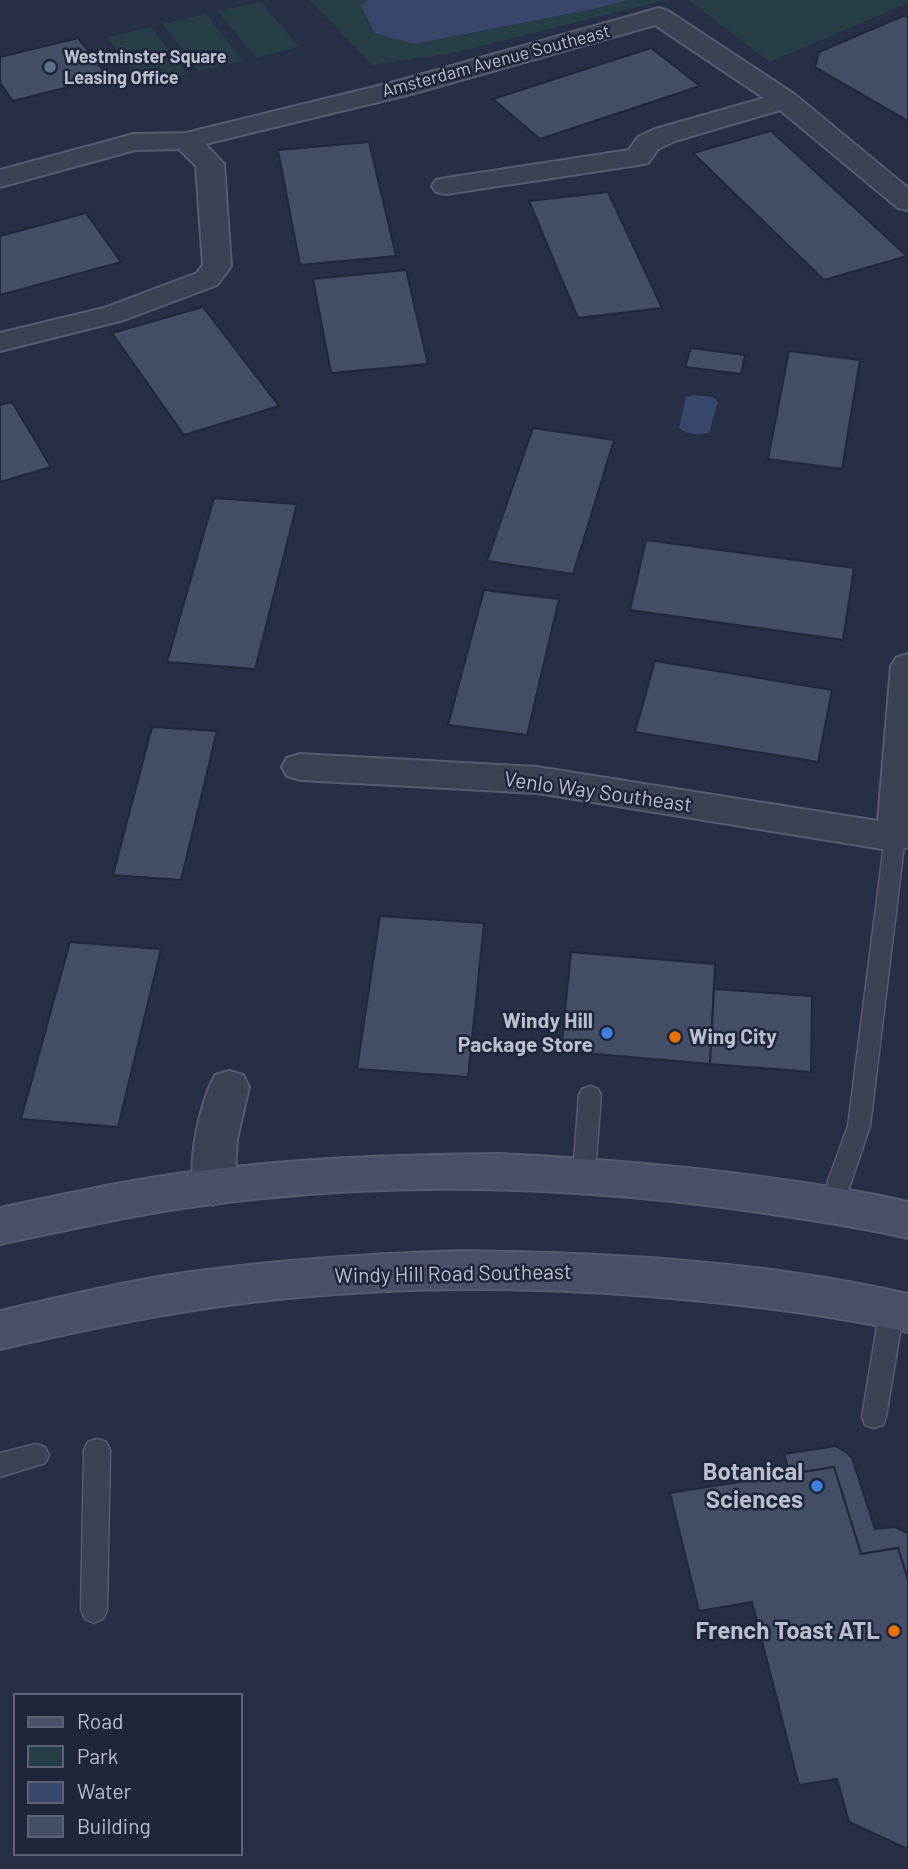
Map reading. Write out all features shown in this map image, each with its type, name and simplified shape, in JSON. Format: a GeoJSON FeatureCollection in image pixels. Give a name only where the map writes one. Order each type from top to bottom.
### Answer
{"type":"FeatureCollection","features":[{"type":"Feature","properties":{"kind":"main road"},"geometry":{"type":"LineString","coordinates":[[0,1226],[213,1186],[394,1172],[478,1169],[584,1173],[744,1191],[908,1220]]}},
{"type":"Feature","properties":{"kind":"main road","name":"Windy Hill Road Southeast"},"geometry":{"type":"LineString","coordinates":[[0,1330],[138,1300],[237,1286],[443,1270],[603,1272],[783,1291],[900,1311]]}},
{"type":"Feature","properties":{"kind":"street","name":"Amsterdam Avenue Southeast"},"geometry":{"type":"LineString","coordinates":[[0,179],[134,142],[186,141],[406,87],[659,16],[785,100],[908,202]]}},
{"type":"Feature","properties":{"kind":"street"},"geometry":{"type":"LineString","coordinates":[[446,186],[638,157],[648,143],[665,135],[785,100]]}},
{"type":"Feature","properties":{"kind":"street","name":"Amsterdam Avenue Southeast"},"geometry":{"type":"LineString","coordinates":[[0,204],[144,163],[186,141]]}},
{"type":"Feature","properties":{"kind":"street"},"geometry":{"type":"LineString","coordinates":[[0,342],[114,314],[207,279],[217,266],[210,164],[186,141]]}},
{"type":"Feature","properties":{"kind":"street"},"geometry":{"type":"LineString","coordinates":[[900,824],[908,666]]}},
{"type":"Feature","properties":{"kind":"street","name":"Venlo Way Southeast"},"geometry":{"type":"LineString","coordinates":[[300,767],[537,780],[900,824]]}},
{"type":"Feature","properties":{"kind":"street"},"geometry":{"type":"LineString","coordinates":[[213,1186],[216,1139],[229,1087]]}},
{"type":"Feature","properties":{"kind":"lane"},"geometry":{"type":"LineString","coordinates":[[831,1206],[859,1126],[900,824]]}},
{"type":"Feature","properties":{"kind":"lane"},"geometry":{"type":"LineString","coordinates":[[584,1173],[590,1095]]}},
{"type":"Feature","properties":{"kind":"lane"},"geometry":{"type":"LineString","coordinates":[[874,1417],[900,1311]]}},
{"type":"Feature","properties":{"kind":"lane"},"geometry":{"type":"LineString","coordinates":[[94,1610],[97,1450]]}},
{"type":"Feature","properties":{"kind":"lane"},"geometry":{"type":"LineString","coordinates":[[0,1465],[36,1455]]}},
{"type":"Feature","properties":{"kind":"green space"},"geometry":{"type":"Polygon","coordinates":[[[310,0],[367,0],[361,5],[415,44],[628,0],[666,0],[453,53],[372,65],[310,0]]]}},
{"type":"Feature","properties":{"kind":"green space"},"geometry":{"type":"Polygon","coordinates":[[[688,0],[908,0],[908,3],[770,62],[688,0]]]}},
{"type":"Feature","properties":{"kind":"green space"},"geometry":{"type":"Polygon","coordinates":[[[261,2],[299,47],[256,58],[218,11],[261,2]]]}},
{"type":"Feature","properties":{"kind":"green space"},"geometry":{"type":"Polygon","coordinates":[[[206,14],[243,61],[199,71],[163,24],[206,14]]]}},
{"type":"Feature","properties":{"kind":"green space"},"geometry":{"type":"Polygon","coordinates":[[[151,27],[187,74],[142,85],[107,37],[151,27]]]}},
{"type":"Feature","properties":{"kind":"water"},"geometry":{"type":"Polygon","coordinates":[[[368,0],[628,0],[415,44],[375,33],[361,5],[368,0]]]}},
{"type":"Feature","properties":{"kind":"water"},"geometry":{"type":"Polygon","coordinates":[[[686,397],[713,397],[718,402],[709,433],[693,434],[679,428],[686,397]]]}},
{"type":"Feature","properties":{"kind":"building"},"geometry":{"type":"Polygon","coordinates":[[[903,16],[908,17],[908,121],[815,67],[819,52],[903,16]]]}},
{"type":"Feature","properties":{"kind":"building","name":"Westminster Square Leasing Office"},"geometry":{"type":"Polygon","coordinates":[[[78,38],[108,77],[13,101],[0,83],[0,57],[78,38]]]}},
{"type":"Feature","properties":{"kind":"building"},"geometry":{"type":"Polygon","coordinates":[[[651,48],[700,86],[540,139],[493,99],[651,48]]]}},
{"type":"Feature","properties":{"kind":"building"},"geometry":{"type":"Polygon","coordinates":[[[771,131],[907,256],[824,280],[693,153],[771,131]]]}},
{"type":"Feature","properties":{"kind":"building"},"geometry":{"type":"Polygon","coordinates":[[[369,142],[396,256],[300,265],[278,150],[369,142]]]}},
{"type":"Feature","properties":{"kind":"building"},"geometry":{"type":"Polygon","coordinates":[[[608,192],[662,308],[578,318],[529,201],[608,192]]]}},
{"type":"Feature","properties":{"kind":"building"},"geometry":{"type":"Polygon","coordinates":[[[86,213],[121,262],[0,295],[0,236],[86,213]]]}},
{"type":"Feature","properties":{"kind":"building"},"geometry":{"type":"Polygon","coordinates":[[[406,270],[428,364],[331,373],[313,279],[406,270]]]}},
{"type":"Feature","properties":{"kind":"building"},"geometry":{"type":"Polygon","coordinates":[[[203,307],[279,406],[184,435],[112,333],[203,307]]]}},
{"type":"Feature","properties":{"kind":"building"},"geometry":{"type":"Polygon","coordinates":[[[691,348],[745,355],[741,374],[685,367],[691,348]]]}},
{"type":"Feature","properties":{"kind":"building"},"geometry":{"type":"Polygon","coordinates":[[[789,351],[860,360],[842,469],[768,459],[789,351]]]}},
{"type":"Feature","properties":{"kind":"building"},"geometry":{"type":"Polygon","coordinates":[[[12,402],[51,467],[0,482],[0,405],[12,402]]]}},
{"type":"Feature","properties":{"kind":"building"},"geometry":{"type":"Polygon","coordinates":[[[533,428],[614,440],[573,574],[487,561],[533,428]]]}},
{"type":"Feature","properties":{"kind":"building"},"geometry":{"type":"Polygon","coordinates":[[[214,498],[297,504],[255,669],[167,662],[214,498]]]}},
{"type":"Feature","properties":{"kind":"building"},"geometry":{"type":"Polygon","coordinates":[[[646,540],[854,568],[843,640],[630,610],[646,540]]]}},
{"type":"Feature","properties":{"kind":"building"},"geometry":{"type":"Polygon","coordinates":[[[484,590],[559,599],[527,735],[448,725],[484,590]]]}},
{"type":"Feature","properties":{"kind":"building"},"geometry":{"type":"Polygon","coordinates":[[[655,661],[832,690],[818,762],[635,732],[655,661]]]}},
{"type":"Feature","properties":{"kind":"building"},"geometry":{"type":"Polygon","coordinates":[[[152,727],[217,731],[181,880],[113,875],[152,727]]]}},
{"type":"Feature","properties":{"kind":"building"},"geometry":{"type":"Polygon","coordinates":[[[380,916],[484,923],[468,1077],[357,1069],[380,916]]]}},
{"type":"Feature","properties":{"kind":"building"},"geometry":{"type":"Polygon","coordinates":[[[70,942],[161,949],[118,1127],[21,1119],[70,942]]]}},
{"type":"Feature","properties":{"kind":"building"},"geometry":{"type":"Polygon","coordinates":[[[571,952],[715,964],[710,1064],[561,1051],[571,952]]]}},
{"type":"Feature","properties":{"kind":"building"},"geometry":{"type":"Polygon","coordinates":[[[714,989],[812,996],[811,1072],[710,1064],[714,989]]]}},
{"type":"Feature","properties":{"kind":"building"},"geometry":{"type":"Polygon","coordinates":[[[835,1446],[852,1458],[875,1529],[895,1527],[908,1533],[908,1580],[898,1548],[861,1554],[834,1467],[790,1474],[784,1454],[835,1446]]]}},
{"type":"Feature","properties":{"kind":"building"},"geometry":{"type":"Polygon","coordinates":[[[834,1467],[861,1554],[898,1548],[908,1580],[908,1849],[849,1822],[837,1779],[799,1785],[752,1602],[699,1611],[670,1493],[834,1467]]]}},
{"type":"Feature","properties":{"kind":"place","name":"Westminster Square Leasing Office"},"geometry":{"type":"Point","coordinates":[50,67]}},
{"type":"Feature","properties":{"kind":"place","name":"Windy Hill Package Store"},"geometry":{"type":"Point","coordinates":[607,1033]}},
{"type":"Feature","properties":{"kind":"place","name":"Wing City"},"geometry":{"type":"Point","coordinates":[675,1037]}},
{"type":"Feature","properties":{"kind":"place","name":"Botanical Sciences"},"geometry":{"type":"Point","coordinates":[817,1486]}},
{"type":"Feature","properties":{"kind":"place","name":"French Toast ATL"},"geometry":{"type":"Point","coordinates":[894,1631]}}]}
